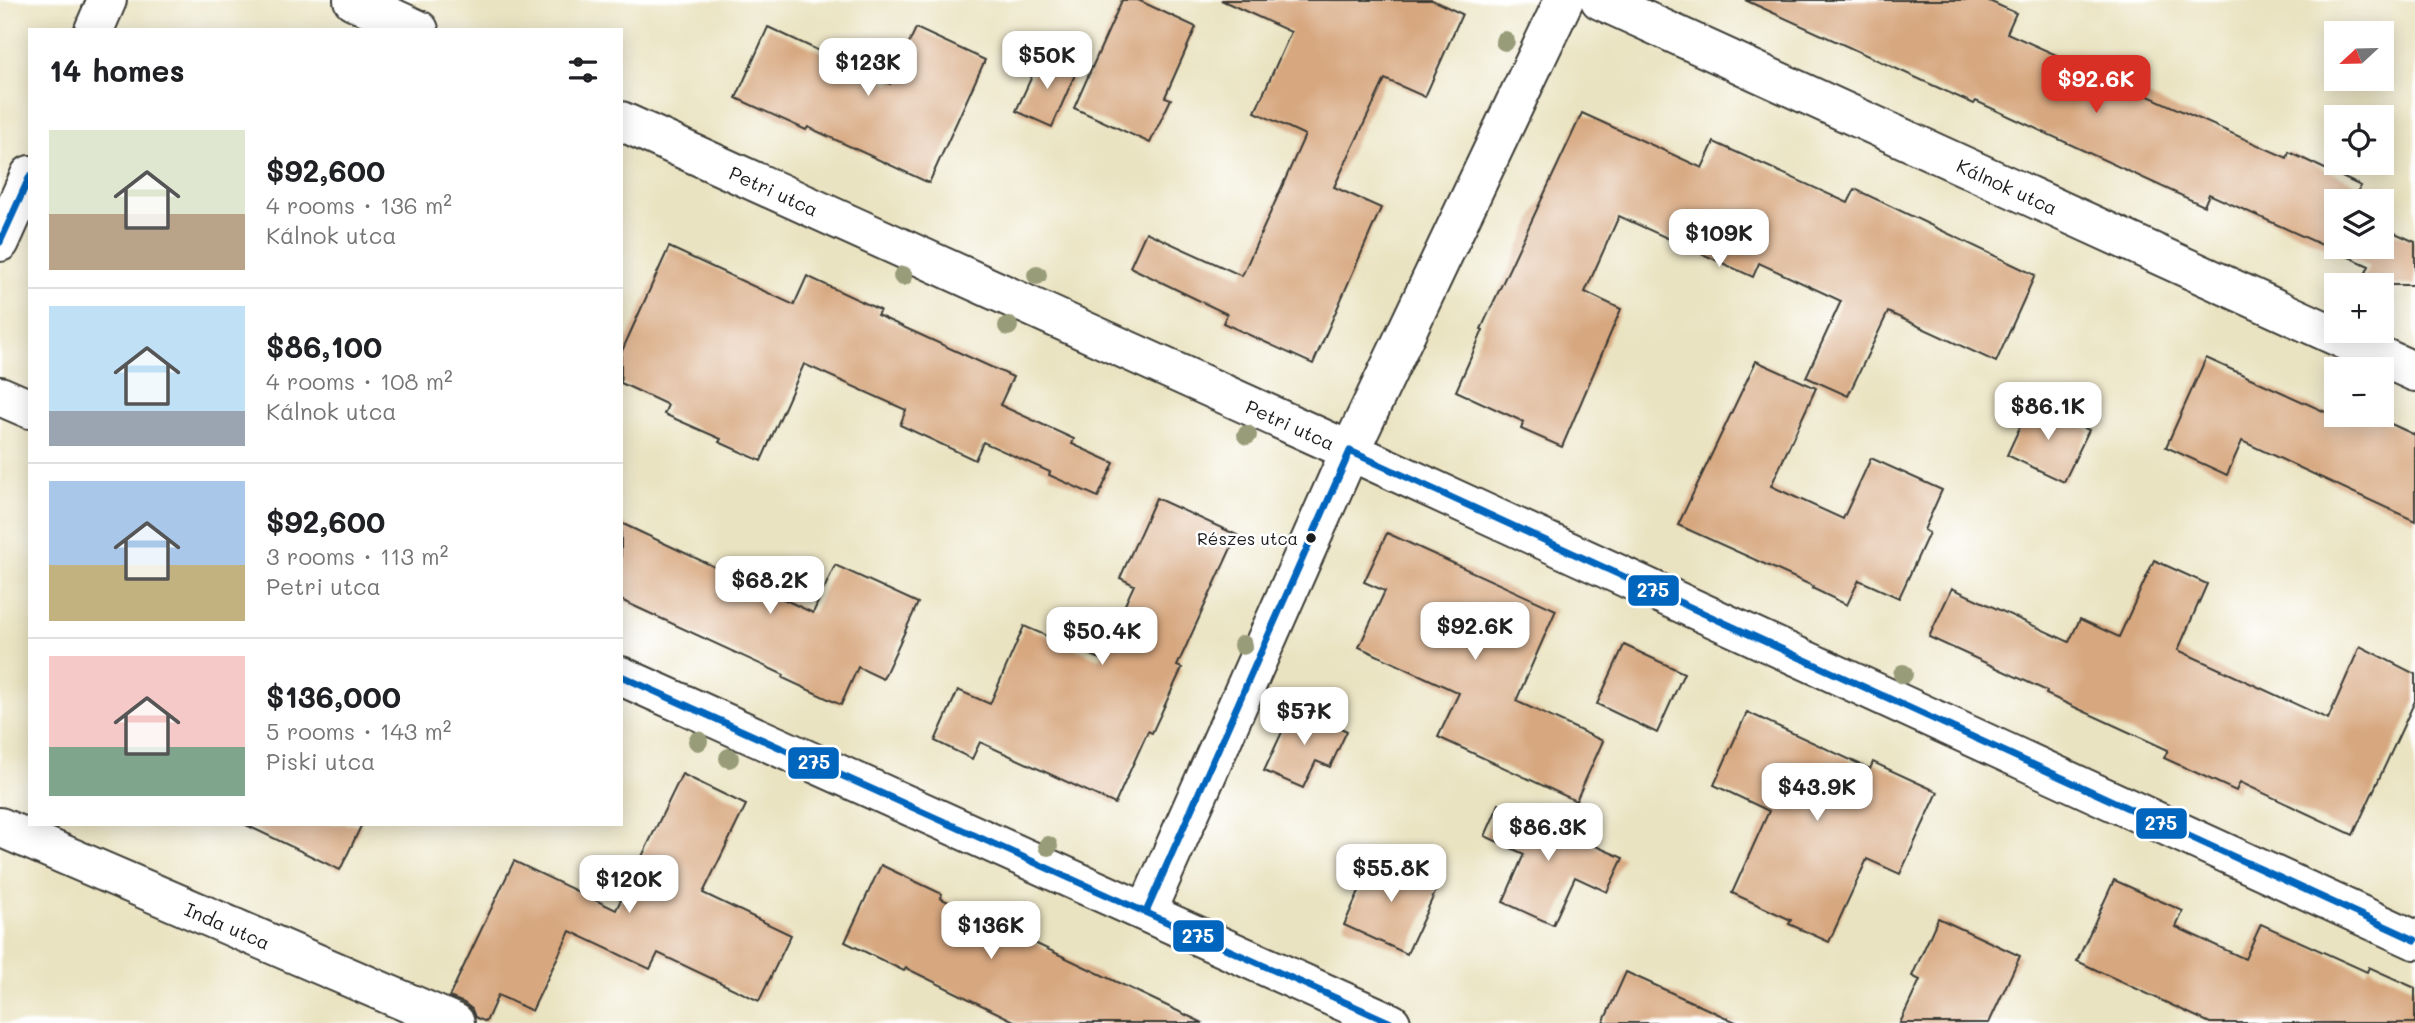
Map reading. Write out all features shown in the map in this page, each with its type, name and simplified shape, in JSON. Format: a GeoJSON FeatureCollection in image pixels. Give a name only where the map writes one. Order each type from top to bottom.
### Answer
{"type":"FeatureCollection","features":[{"type":"Feature","properties":{"kind":"street"},"geometry":{"type":"LineString","coordinates":[[95,28],[107,0]]}},
{"type":"Feature","properties":{"kind":"street"},"geometry":{"type":"LineString","coordinates":[[353,0],[415,28]]}},
{"type":"Feature","properties":{"kind":"street"},"geometry":{"type":"LineString","coordinates":[[1146,912],[1350,452],[1564,0]]}},
{"type":"Feature","properties":{"kind":"street","name":"Kálnok utca"},"geometry":{"type":"LineString","coordinates":[[1600,0],[2415,372]]}},
{"type":"Feature","properties":{"kind":"street","name":"Petri utca"},"geometry":{"type":"LineString","coordinates":[[623,122],[2415,940]]}},
{"type":"Feature","properties":{"kind":"street"},"geometry":{"type":"LineString","coordinates":[[0,242],[28,179]]}},
{"type":"Feature","properties":{"kind":"street"},"geometry":{"type":"LineString","coordinates":[[0,396],[28,408]]}},
{"type":"Feature","properties":{"kind":"street"},"geometry":{"type":"LineString","coordinates":[[623,677],[1391,1023]]}},
{"type":"Feature","properties":{"kind":"street","name":"Inda utca"},"geometry":{"type":"LineString","coordinates":[[0,827],[455,1023]]}},
{"type":"Feature","properties":{"kind":"building"},"geometry":{"type":"Polygon","coordinates":[[[1122,0],[1138,0],[1196,27],[1165,97],[1171,99],[1150,143],[1074,108],[1122,0]]]}},
{"type":"Feature","properties":{"kind":"building"},"geometry":{"type":"Polygon","coordinates":[[[1221,0],[1432,0],[1462,14],[1425,97],[1385,79],[1334,187],[1381,208],[1313,364],[1223,323],[1227,314],[1130,267],[1146,232],[1242,276],[1305,135],[1255,112],[1291,32],[1221,0]]]}},
{"type":"Feature","properties":{"kind":"building"},"geometry":{"type":"Polygon","coordinates":[[[1745,0],[1987,0],[2016,13],[2007,33],[2287,158],[2289,152],[2324,169],[2324,175],[2338,175],[2361,186],[2360,189],[2324,189],[2324,246],[2209,194],[2204,206],[1976,101],[1974,104],[1745,0]]]}},
{"type":"Feature","properties":{"kind":"building"},"geometry":{"type":"Polygon","coordinates":[[[768,27],[890,84],[916,28],[985,60],[929,183],[808,127],[806,130],[736,98],[768,27]]]}},
{"type":"Feature","properties":{"kind":"building"},"geometry":{"type":"Polygon","coordinates":[[[1042,54],[1077,70],[1052,127],[1016,111],[1042,54]]]}},
{"type":"Feature","properties":{"kind":"building"},"geometry":{"type":"Polygon","coordinates":[[[1582,113],[1702,168],[1714,142],[1848,203],[1855,189],[2035,275],[1996,362],[1888,312],[1848,396],[1806,377],[1841,301],[1759,263],[1753,277],[1619,216],[1585,292],[1621,309],[1562,447],[1521,429],[1524,422],[1456,391],[1483,330],[1481,329],[1582,113]]]}},
{"type":"Feature","properties":{"kind":"building"},"geometry":{"type":"Polygon","coordinates":[[[2394,232],[2415,242],[2415,285],[2394,285],[2394,273],[2366,273],[2369,266],[2353,259],[2394,259],[2394,232]]]}},
{"type":"Feature","properties":{"kind":"building"},"geometry":{"type":"Polygon","coordinates":[[[669,247],[794,305],[807,276],[880,310],[877,315],[1013,377],[1000,405],[1074,439],[1072,444],[1114,463],[1098,497],[983,442],[975,460],[900,425],[906,410],[804,364],[761,461],[719,442],[721,439],[664,414],[668,405],[623,384],[623,349],[669,247]]]}},
{"type":"Feature","properties":{"kind":"building"},"geometry":{"type":"Polygon","coordinates":[[[2206,358],[2324,411],[2324,427],[2394,425],[2415,435],[2415,521],[2242,441],[2227,475],[2166,447],[2206,358]]]}},
{"type":"Feature","properties":{"kind":"building"},"geometry":{"type":"Polygon","coordinates":[[[1756,361],[1816,388],[1771,486],[1843,519],[1871,458],[1942,490],[1924,530],[1929,533],[1899,598],[1859,580],[1847,605],[1812,588],[1813,586],[1678,525],[1756,361]]]}},
{"type":"Feature","properties":{"kind":"building"},"geometry":{"type":"Polygon","coordinates":[[[2031,403],[2089,430],[2064,482],[2007,455],[2031,403]]]}},
{"type":"Feature","properties":{"kind":"building"},"geometry":{"type":"Polygon","coordinates":[[[1156,498],[1237,535],[1177,666],[1182,668],[1152,733],[1148,731],[1115,804],[980,742],[972,759],[935,741],[958,690],[990,704],[1024,626],[1100,659],[1134,585],[1120,578],[1156,498]]]}},
{"type":"Feature","properties":{"kind":"building"},"geometry":{"type":"Polygon","coordinates":[[[623,524],[813,613],[835,565],[918,603],[883,679],[858,667],[841,705],[783,678],[784,675],[623,601],[623,524]]]}},
{"type":"Feature","properties":{"kind":"building"},"geometry":{"type":"Polygon","coordinates":[[[1387,533],[1556,610],[1516,701],[1603,741],[1576,801],[1438,737],[1459,693],[1359,647],[1385,591],[1364,582],[1387,533]]]}},
{"type":"Feature","properties":{"kind":"building"},"geometry":{"type":"Polygon","coordinates":[[[2154,560],[2207,584],[2178,650],[2328,719],[2360,646],[2415,674],[2415,701],[2353,835],[2240,782],[2236,791],[2164,758],[2168,750],[1929,637],[1952,588],[2069,642],[2080,619],[2119,637],[2154,560]]]}},
{"type":"Feature","properties":{"kind":"building"},"geometry":{"type":"Polygon","coordinates":[[[1624,645],[1684,673],[1657,733],[1597,704],[1624,645]]]}},
{"type":"Feature","properties":{"kind":"building"},"geometry":{"type":"Polygon","coordinates":[[[1294,706],[1347,731],[1330,767],[1316,761],[1303,788],[1264,771],[1294,706]]]}},
{"type":"Feature","properties":{"kind":"building"},"geometry":{"type":"Polygon","coordinates":[[[1747,712],[1870,769],[1873,762],[1938,792],[1900,874],[1867,859],[1829,942],[1789,924],[1791,920],[1732,893],[1769,811],[1714,785],[1747,712]]]}},
{"type":"Feature","properties":{"kind":"building"},"geometry":{"type":"Polygon","coordinates":[[[682,774],[746,805],[703,893],[791,935],[759,1001],[658,953],[650,969],[570,931],[532,1011],[498,995],[486,1022],[475,1017],[472,1009],[464,1003],[449,997],[514,861],[616,910],[682,774]]]}},
{"type":"Feature","properties":{"kind":"building"},"geometry":{"type":"Polygon","coordinates":[[[1499,804],[1623,858],[1607,892],[1575,877],[1553,925],[1503,902],[1524,854],[1485,836],[1499,804]]]}},
{"type":"Feature","properties":{"kind":"building"},"geometry":{"type":"Polygon","coordinates":[[[248,826],[361,826],[340,870],[248,826]]]}},
{"type":"Feature","properties":{"kind":"building"},"geometry":{"type":"Polygon","coordinates":[[[1375,855],[1439,884],[1407,954],[1344,925],[1375,855]]]}},
{"type":"Feature","properties":{"kind":"building"},"geometry":{"type":"Polygon","coordinates":[[[881,865],[942,894],[940,898],[1203,1023],[1018,1023],[906,968],[904,971],[845,942],[881,865]]]}},
{"type":"Feature","properties":{"kind":"building"},"geometry":{"type":"Polygon","coordinates":[[[2114,880],[2183,911],[2176,927],[2245,959],[2261,924],[2367,972],[2369,967],[2415,988],[2415,1023],[2210,1023],[2077,961],[2114,880]]]}},
{"type":"Feature","properties":{"kind":"building"},"geometry":{"type":"Polygon","coordinates":[[[1938,918],[2020,956],[1989,1023],[1900,1023],[1920,980],[1912,976],[1938,918]]]}},
{"type":"Feature","properties":{"kind":"building"},"geometry":{"type":"Polygon","coordinates":[[[1626,972],[1738,1023],[1603,1023],[1626,972]]]}},
{"type":"Feature","properties":{"kind":"transit line","name":"275"},"geometry":{"type":"LineString","coordinates":[[0,242],[28,180]]}},
{"type":"Feature","properties":{"kind":"transit line","name":"275"},"geometry":{"type":"LineString","coordinates":[[1146,912],[1350,451],[2415,940]]}},
{"type":"Feature","properties":{"kind":"transit line","name":"275"},"geometry":{"type":"LineString","coordinates":[[623,677],[1391,1023]]}},
{"type":"Feature","properties":{"kind":"place","name":"Részes utca"},"geometry":{"type":"Point","coordinates":[1311,538]}}]}
